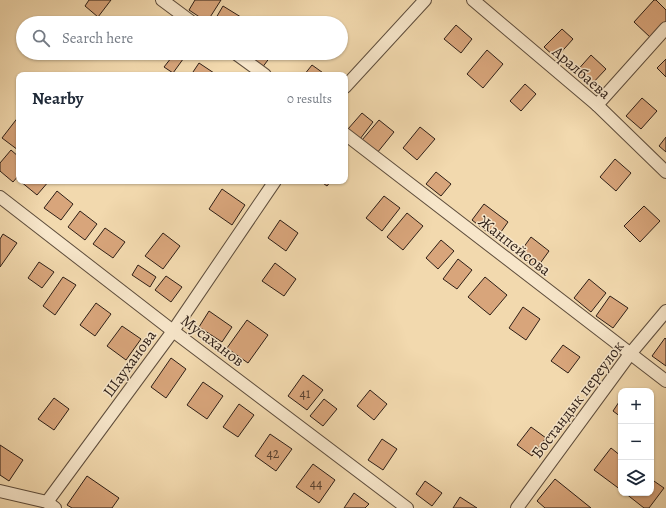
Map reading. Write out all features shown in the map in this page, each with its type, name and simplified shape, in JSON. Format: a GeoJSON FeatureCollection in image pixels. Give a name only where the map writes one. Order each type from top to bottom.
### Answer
{"type":"FeatureCollection","features":[{"type":"Feature","properties":{"kind":"street"},"geometry":{"type":"LineString","coordinates":[[162,0],[184,16]]}},
{"type":"Feature","properties":{"kind":"street"},"geometry":{"type":"LineString","coordinates":[[348,84],[425,0]]}},
{"type":"Feature","properties":{"kind":"street","name":"Аралбаева"},"geometry":{"type":"LineString","coordinates":[[473,0],[597,105],[666,172]]}},
{"type":"Feature","properties":{"kind":"street"},"geometry":{"type":"LineString","coordinates":[[597,105],[666,28]]}},
{"type":"Feature","properties":{"kind":"street"},"geometry":{"type":"LineString","coordinates":[[245,60],[261,72]]}},
{"type":"Feature","properties":{"kind":"street","name":"Жанпейсова"},"geometry":{"type":"LineString","coordinates":[[348,136],[666,381]]}},
{"type":"Feature","properties":{"kind":"street","name":"Шауханова"},"geometry":{"type":"LineString","coordinates":[[51,505],[173,330],[272,184]]}},
{"type":"Feature","properties":{"kind":"street","name":"Мусаханов"},"geometry":{"type":"LineString","coordinates":[[0,197],[407,508]]}},
{"type":"Feature","properties":{"kind":"street","name":"Бостандык переулок"},"geometry":{"type":"LineString","coordinates":[[517,508],[630,354],[666,311]]}},
{"type":"Feature","properties":{"kind":"street"},"geometry":{"type":"LineString","coordinates":[[0,491],[51,505]]}},
{"type":"Feature","properties":{"kind":"building"},"geometry":{"type":"Polygon","coordinates":[[[89,0],[111,0],[99,16],[85,6],[89,0]]]}},
{"type":"Feature","properties":{"kind":"building"},"geometry":{"type":"Polygon","coordinates":[[[195,0],[221,0],[211,16],[198,16],[189,10],[195,0]]]}},
{"type":"Feature","properties":{"kind":"building"},"geometry":{"type":"Polygon","coordinates":[[[654,0],[656,0],[666,10],[666,21],[651,38],[634,22],[654,0]]]}},
{"type":"Feature","properties":{"kind":"building"},"geometry":{"type":"Polygon","coordinates":[[[223,6],[239,16],[217,16],[223,6]]]}},
{"type":"Feature","properties":{"kind":"building"},"geometry":{"type":"Polygon","coordinates":[[[456,25],[472,39],[461,53],[444,39],[456,25]]]}},
{"type":"Feature","properties":{"kind":"building"},"geometry":{"type":"Polygon","coordinates":[[[562,29],[573,39],[556,58],[544,47],[562,29]]]}},
{"type":"Feature","properties":{"kind":"building"},"geometry":{"type":"Polygon","coordinates":[[[487,50],[503,64],[483,88],[467,74],[487,50]]]}},
{"type":"Feature","properties":{"kind":"building"},"geometry":{"type":"Polygon","coordinates":[[[591,55],[606,69],[590,86],[575,73],[591,55]]]}},
{"type":"Feature","properties":{"kind":"building"},"geometry":{"type":"Polygon","coordinates":[[[666,59],[666,77],[657,68],[666,59]]]}},
{"type":"Feature","properties":{"kind":"building"},"geometry":{"type":"Polygon","coordinates":[[[170,60],[182,60],[174,72],[164,67],[170,60]]]}},
{"type":"Feature","properties":{"kind":"building"},"geometry":{"type":"Polygon","coordinates":[[[251,60],[268,60],[262,68],[251,60]]]}},
{"type":"Feature","properties":{"kind":"building"},"geometry":{"type":"Polygon","coordinates":[[[199,63],[212,72],[193,72],[199,63]]]}},
{"type":"Feature","properties":{"kind":"building"},"geometry":{"type":"Polygon","coordinates":[[[312,65],[322,72],[306,72],[312,65]]]}},
{"type":"Feature","properties":{"kind":"building"},"geometry":{"type":"Polygon","coordinates":[[[525,84],[536,94],[521,111],[510,101],[525,84]]]}},
{"type":"Feature","properties":{"kind":"building"},"geometry":{"type":"Polygon","coordinates":[[[642,98],[657,111],[641,129],[626,116],[642,98]]]}},
{"type":"Feature","properties":{"kind":"building"},"geometry":{"type":"Polygon","coordinates":[[[362,113],[373,122],[360,139],[348,129],[362,113]]]}},
{"type":"Feature","properties":{"kind":"building"},"geometry":{"type":"Polygon","coordinates":[[[16,120],[16,148],[2,138],[16,120]]]}},
{"type":"Feature","properties":{"kind":"building"},"geometry":{"type":"Polygon","coordinates":[[[379,120],[394,132],[377,153],[362,140],[379,120]]]}},
{"type":"Feature","properties":{"kind":"building"},"geometry":{"type":"Polygon","coordinates":[[[420,127],[435,139],[417,160],[403,148],[420,127]]]}},
{"type":"Feature","properties":{"kind":"building"},"geometry":{"type":"Polygon","coordinates":[[[666,137],[666,152],[659,146],[666,137]]]}},
{"type":"Feature","properties":{"kind":"building"},"geometry":{"type":"Polygon","coordinates":[[[11,150],[16,154],[16,178],[13,182],[0,171],[0,163],[11,150]]]}},
{"type":"Feature","properties":{"kind":"building"},"geometry":{"type":"Polygon","coordinates":[[[615,159],[631,173],[616,191],[600,177],[615,159]]]}},
{"type":"Feature","properties":{"kind":"building"},"geometry":{"type":"Polygon","coordinates":[[[436,172],[451,184],[441,196],[426,184],[436,172]]]}},
{"type":"Feature","properties":{"kind":"building"},"geometry":{"type":"Polygon","coordinates":[[[24,184],[46,184],[37,195],[24,184]]]}},
{"type":"Feature","properties":{"kind":"building"},"geometry":{"type":"Polygon","coordinates":[[[222,189],[245,205],[232,225],[209,209],[222,189]]]}},
{"type":"Feature","properties":{"kind":"building"},"geometry":{"type":"Polygon","coordinates":[[[57,191],[73,204],[61,220],[44,208],[57,191]]]}},
{"type":"Feature","properties":{"kind":"building"},"geometry":{"type":"Polygon","coordinates":[[[384,196],[400,208],[382,231],[366,218],[384,196]]]}},
{"type":"Feature","properties":{"kind":"building"},"geometry":{"type":"Polygon","coordinates":[[[484,204],[508,222],[496,239],[472,220],[484,204]]]}},
{"type":"Feature","properties":{"kind":"building"},"geometry":{"type":"Polygon","coordinates":[[[644,206],[660,221],[640,242],[624,226],[644,206]]]}},
{"type":"Feature","properties":{"kind":"building"},"geometry":{"type":"Polygon","coordinates":[[[80,211],[97,224],[85,240],[68,227],[80,211]]]}},
{"type":"Feature","properties":{"kind":"building"},"geometry":{"type":"Polygon","coordinates":[[[407,213],[423,226],[403,250],[387,237],[407,213]]]}},
{"type":"Feature","properties":{"kind":"building"},"geometry":{"type":"Polygon","coordinates":[[[280,220],[298,233],[286,251],[268,238],[280,220]]]}},
{"type":"Feature","properties":{"kind":"building"},"geometry":{"type":"Polygon","coordinates":[[[105,228],[125,242],[113,258],[93,244],[105,228]]]}},
{"type":"Feature","properties":{"kind":"building"},"geometry":{"type":"Polygon","coordinates":[[[163,233],[180,246],[163,269],[145,256],[163,233]]]}},
{"type":"Feature","properties":{"kind":"building"},"geometry":{"type":"Polygon","coordinates":[[[3,234],[17,243],[0,267],[0,239],[3,234]]]}},
{"type":"Feature","properties":{"kind":"building"},"geometry":{"type":"Polygon","coordinates":[[[531,237],[549,251],[536,269],[518,255],[531,237]]]}},
{"type":"Feature","properties":{"kind":"building"},"geometry":{"type":"Polygon","coordinates":[[[441,240],[454,251],[438,269],[426,258],[441,240]]]}},
{"type":"Feature","properties":{"kind":"building"},"geometry":{"type":"Polygon","coordinates":[[[458,259],[472,270],[457,289],[443,279],[458,259]]]}},
{"type":"Feature","properties":{"kind":"building"},"geometry":{"type":"Polygon","coordinates":[[[39,262],[54,272],[42,288],[28,278],[39,262]]]}},
{"type":"Feature","properties":{"kind":"building"},"geometry":{"type":"Polygon","coordinates":[[[275,263],[296,279],[284,296],[262,281],[275,263]]]}},
{"type":"Feature","properties":{"kind":"building"},"geometry":{"type":"Polygon","coordinates":[[[138,265],[156,277],[150,287],[132,275],[138,265]]]}},
{"type":"Feature","properties":{"kind":"building"},"geometry":{"type":"Polygon","coordinates":[[[166,276],[182,287],[171,302],[155,290],[166,276]]]}},
{"type":"Feature","properties":{"kind":"building"},"geometry":{"type":"Polygon","coordinates":[[[63,277],[76,285],[55,315],[43,306],[63,277]]]}},
{"type":"Feature","properties":{"kind":"building"},"geometry":{"type":"Polygon","coordinates":[[[485,277],[507,295],[490,315],[468,297],[485,277]]]}},
{"type":"Feature","properties":{"kind":"building"},"geometry":{"type":"Polygon","coordinates":[[[589,279],[606,293],[591,312],[574,298],[589,279]]]}},
{"type":"Feature","properties":{"kind":"building"},"geometry":{"type":"Polygon","coordinates":[[[610,296],[628,308],[613,328],[596,316],[610,296]]]}},
{"type":"Feature","properties":{"kind":"building"},"geometry":{"type":"Polygon","coordinates":[[[96,303],[111,314],[95,336],[80,325],[96,303]]]}},
{"type":"Feature","properties":{"kind":"building"},"geometry":{"type":"Polygon","coordinates":[[[523,307],[540,319],[526,340],[509,328],[523,307]]]}},
{"type":"Feature","properties":{"kind":"building"},"geometry":{"type":"Polygon","coordinates":[[[209,311],[232,327],[222,342],[199,327],[209,311]]]}},
{"type":"Feature","properties":{"kind":"building"},"geometry":{"type":"Polygon","coordinates":[[[247,320],[268,335],[248,363],[227,348],[247,320]]]}},
{"type":"Feature","properties":{"kind":"building"},"geometry":{"type":"Polygon","coordinates":[[[122,326],[141,339],[126,360],[107,346],[122,326]]]}},
{"type":"Feature","properties":{"kind":"building"},"geometry":{"type":"Polygon","coordinates":[[[665,338],[666,339],[666,366],[652,356],[665,338]]]}},
{"type":"Feature","properties":{"kind":"building"},"geometry":{"type":"Polygon","coordinates":[[[563,345],[580,357],[568,373],[551,361],[563,345]]]}},
{"type":"Feature","properties":{"kind":"building"},"geometry":{"type":"Polygon","coordinates":[[[171,358],[186,369],[166,398],[151,387],[171,358]]]}},
{"type":"Feature","properties":{"kind":"building"},"geometry":{"type":"Polygon","coordinates":[[[303,375],[323,390],[307,410],[288,396],[303,375]]]}},
{"type":"Feature","properties":{"kind":"building"},"geometry":{"type":"Polygon","coordinates":[[[203,382],[223,396],[207,419],[187,405],[203,382]]]}},
{"type":"Feature","properties":{"kind":"building"},"geometry":{"type":"Polygon","coordinates":[[[370,390],[387,404],[374,420],[357,406],[370,390]]]}},
{"type":"Feature","properties":{"kind":"building"},"geometry":{"type":"Polygon","coordinates":[[[54,398],[69,409],[54,430],[38,419],[54,398]]]}},
{"type":"Feature","properties":{"kind":"building"},"geometry":{"type":"Polygon","coordinates":[[[324,399],[337,409],[323,426],[310,416],[324,399]]]}},
{"type":"Feature","properties":{"kind":"building"},"geometry":{"type":"Polygon","coordinates":[[[239,404],[254,415],[238,437],[223,427],[239,404]]]}},
{"type":"Feature","properties":{"kind":"building"},"geometry":{"type":"Polygon","coordinates":[[[618,404],[618,415],[613,411],[618,404]]]}},
{"type":"Feature","properties":{"kind":"building"},"geometry":{"type":"Polygon","coordinates":[[[531,427],[546,438],[532,456],[517,445],[531,427]]]}},
{"type":"Feature","properties":{"kind":"building"},"geometry":{"type":"Polygon","coordinates":[[[270,434],[292,449],[276,471],[255,456],[270,434]]]}},
{"type":"Feature","properties":{"kind":"building"},"geometry":{"type":"Polygon","coordinates":[[[382,439],[397,449],[383,470],[368,460],[382,439]]]}},
{"type":"Feature","properties":{"kind":"building"},"geometry":{"type":"Polygon","coordinates":[[[0,445],[23,460],[9,481],[0,475],[0,445]]]}},
{"type":"Feature","properties":{"kind":"building"},"geometry":{"type":"Polygon","coordinates":[[[611,448],[618,454],[618,488],[594,470],[611,448]]]}},
{"type":"Feature","properties":{"kind":"building"},"geometry":{"type":"Polygon","coordinates":[[[313,464],[335,480],[319,503],[296,487],[313,464]]]}},
{"type":"Feature","properties":{"kind":"building"},"geometry":{"type":"Polygon","coordinates":[[[87,476],[119,498],[112,508],[72,508],[67,505],[87,476]]]}},
{"type":"Feature","properties":{"kind":"building"},"geometry":{"type":"Polygon","coordinates":[[[555,479],[591,508],[545,508],[537,501],[555,479]]]}},
{"type":"Feature","properties":{"kind":"building"},"geometry":{"type":"Polygon","coordinates":[[[425,481],[442,493],[432,506],[416,494],[425,481]]]}},
{"type":"Feature","properties":{"kind":"building"},"geometry":{"type":"Polygon","coordinates":[[[654,481],[664,488],[649,508],[644,508],[629,496],[654,496],[654,481]]]}},
{"type":"Feature","properties":{"kind":"building"},"geometry":{"type":"Polygon","coordinates":[[[354,493],[369,504],[365,508],[344,508],[354,493]]]}},
{"type":"Feature","properties":{"kind":"building"},"geometry":{"type":"Polygon","coordinates":[[[460,497],[477,508],[453,508],[460,497]]]}}]}
